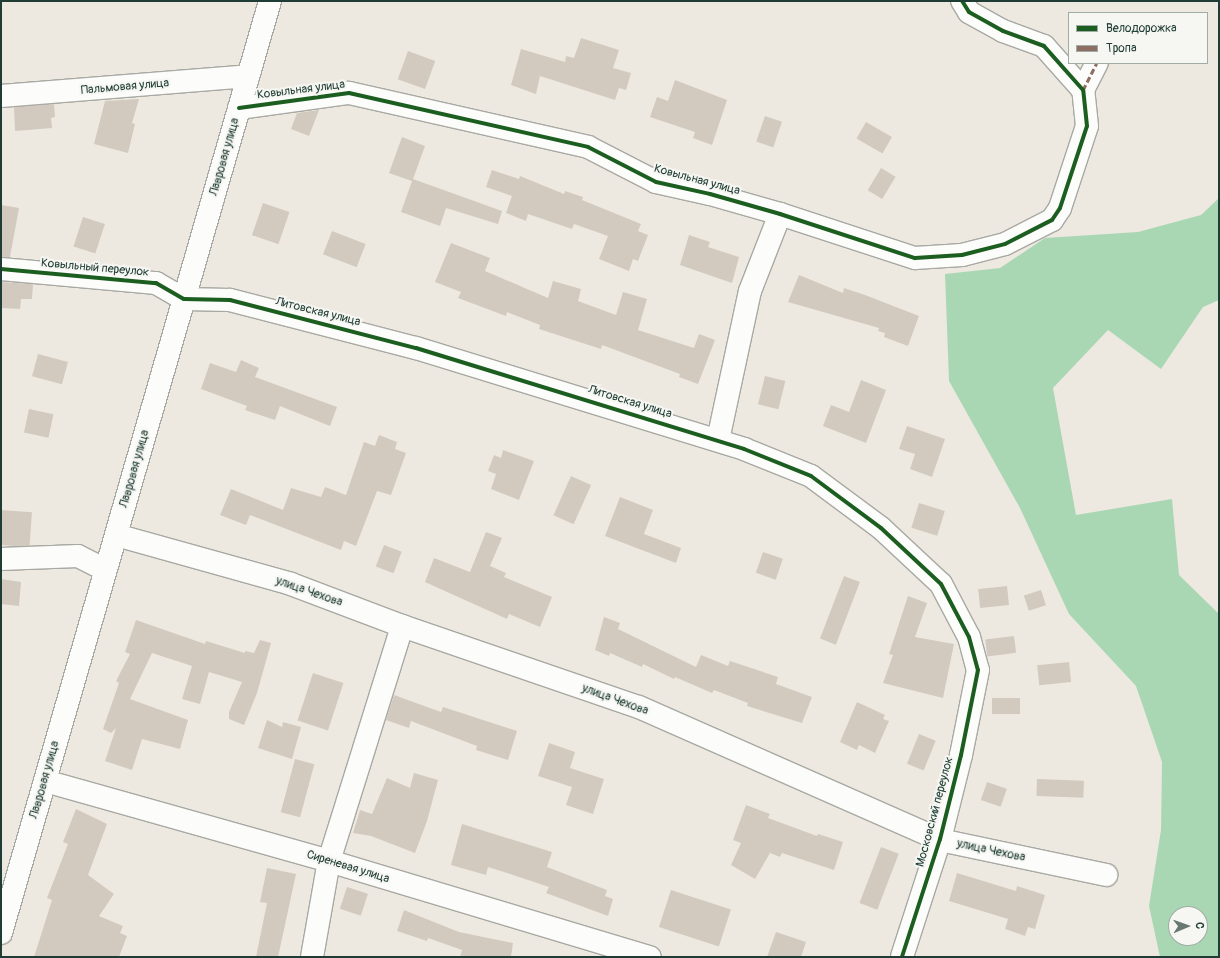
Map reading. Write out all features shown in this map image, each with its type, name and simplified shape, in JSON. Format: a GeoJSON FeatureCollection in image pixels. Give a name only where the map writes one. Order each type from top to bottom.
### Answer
{"type":"FeatureCollection","features":[{"type":"Feature","properties":{"kind":"street"},"geometry":{"type":"LineString","coordinates":[[962,1],[969,12],[989,24],[1044,46],[1083,90],[1096,64]]}},
{"type":"Feature","properties":{"kind":"street","name":"Лавровая улица"},"geometry":{"type":"LineString","coordinates":[[1,933],[239,108],[265,2]]}},
{"type":"Feature","properties":{"kind":"street","name":"Пальмовая улица"},"geometry":{"type":"LineString","coordinates":[[1,96],[248,76]]}},
{"type":"Feature","properties":{"kind":"street","name":"Ковыльная улица"},"geometry":{"type":"LineString","coordinates":[[239,108],[350,93],[588,148],[656,182],[710,194],[780,214],[915,258],[962,255],[1005,244],[1052,220],[1060,208],[1087,126],[1083,90]]}},
{"type":"Feature","properties":{"kind":"street"},"geometry":{"type":"LineString","coordinates":[[718,440],[750,291],[780,214]]}},
{"type":"Feature","properties":{"kind":"street","name":"Ковыльный переулок"},"geometry":{"type":"LineString","coordinates":[[1,269],[156,283],[184,300]]}},
{"type":"Feature","properties":{"kind":"street","name":"Литовская улица"},"geometry":{"type":"LineString","coordinates":[[184,300],[230,300],[416,348],[718,440],[811,476],[881,528],[941,584],[969,637],[978,670]]}},
{"type":"Feature","properties":{"kind":"street","name":"улица Чехова"},"geometry":{"type":"LineString","coordinates":[[116,535],[291,584],[402,626],[639,707],[940,839],[1106,875]]}},
{"type":"Feature","properties":{"kind":"street"},"geometry":{"type":"LineString","coordinates":[[1,559],[78,556],[106,570]]}},
{"type":"Feature","properties":{"kind":"street"},"geometry":{"type":"LineString","coordinates":[[312,957],[329,861],[402,626]]}},
{"type":"Feature","properties":{"kind":"street","name":"Московский переулок"},"geometry":{"type":"LineString","coordinates":[[902,957],[940,839],[961,755],[978,670]]}},
{"type":"Feature","properties":{"kind":"street","name":"Сиреневая улица"},"geometry":{"type":"LineString","coordinates":[[45,782],[329,861],[650,957]]}},
{"type":"Feature","properties":{"kind":"green space"},"geometry":{"type":"Polygon","coordinates":[[[1219,198],[1219,300],[1203,307],[1161,369],[1108,330],[1053,388],[1076,515],[1172,499],[1179,575],[1219,614],[1219,957],[1160,957],[1149,906],[1161,830],[1162,762],[1136,686],[1069,614],[1020,508],[949,381],[945,274],[1000,268],[1045,238],[1138,232],[1201,215],[1219,198]]]}},
{"type":"Feature","properties":{"kind":"building"},"geometry":{"type":"Polygon","coordinates":[[[581,38],[619,50],[613,68],[631,73],[626,90],[619,88],[615,100],[540,76],[536,94],[511,85],[521,49],[565,62],[566,56],[574,58],[581,38]]]}},
{"type":"Feature","properties":{"kind":"building"},"geometry":{"type":"Polygon","coordinates":[[[408,51],[435,61],[425,89],[398,79],[408,51]]]}},
{"type":"Feature","properties":{"kind":"building"},"geometry":{"type":"Polygon","coordinates":[[[675,80],[727,100],[712,145],[693,138],[695,132],[650,117],[657,97],[668,101],[675,80]]]}},
{"type":"Feature","properties":{"kind":"building"},"geometry":{"type":"Polygon","coordinates":[[[139,99],[132,123],[135,124],[128,153],[94,144],[105,101],[139,99]]]}},
{"type":"Feature","properties":{"kind":"building"},"geometry":{"type":"Polygon","coordinates":[[[54,104],[55,117],[51,118],[52,128],[15,131],[14,107],[54,104]]]}},
{"type":"Feature","properties":{"kind":"building"},"geometry":{"type":"Polygon","coordinates":[[[319,110],[309,136],[291,129],[297,113],[319,110]]]}},
{"type":"Feature","properties":{"kind":"building"},"geometry":{"type":"Polygon","coordinates":[[[765,116],[782,122],[773,147],[756,142],[765,116]]]}},
{"type":"Feature","properties":{"kind":"building"},"geometry":{"type":"Polygon","coordinates":[[[866,122],[892,137],[882,153],[856,138],[866,122]]]}},
{"type":"Feature","properties":{"kind":"building"},"geometry":{"type":"Polygon","coordinates":[[[402,137],[425,146],[413,179],[502,211],[498,224],[446,208],[440,226],[401,212],[412,181],[389,173],[402,137]]]}},
{"type":"Feature","properties":{"kind":"building"},"geometry":{"type":"Polygon","coordinates":[[[881,168],[896,177],[882,199],[868,190],[881,168]]]}},
{"type":"Feature","properties":{"kind":"building"},"geometry":{"type":"Polygon","coordinates":[[[492,170],[519,179],[520,176],[564,194],[565,191],[583,197],[582,200],[641,224],[638,231],[648,235],[638,261],[633,259],[629,271],[599,259],[608,236],[574,224],[572,229],[528,214],[526,221],[506,213],[512,196],[486,187],[492,170]]]}},
{"type":"Feature","properties":{"kind":"building"},"geometry":{"type":"Polygon","coordinates":[[[263,203],[289,212],[278,244],[252,235],[263,203]]]}},
{"type":"Feature","properties":{"kind":"building"},"geometry":{"type":"Polygon","coordinates":[[[1,205],[19,208],[10,257],[1,257],[1,205]]]}},
{"type":"Feature","properties":{"kind":"building"},"geometry":{"type":"Polygon","coordinates":[[[83,217],[105,224],[95,254],[73,246],[83,217]]]}},
{"type":"Feature","properties":{"kind":"building"},"geometry":{"type":"Polygon","coordinates":[[[332,231],[366,244],[357,267],[323,254],[332,231]]]}},
{"type":"Feature","properties":{"kind":"building"},"geometry":{"type":"Polygon","coordinates":[[[689,235],[710,242],[708,247],[739,257],[732,283],[680,265],[689,235]]]}},
{"type":"Feature","properties":{"kind":"building"},"geometry":{"type":"Polygon","coordinates":[[[451,243],[490,258],[485,271],[548,298],[553,281],[581,289],[578,301],[616,315],[623,292],[647,299],[638,330],[694,348],[699,334],[715,340],[698,384],[679,377],[680,374],[602,345],[601,349],[539,329],[540,325],[507,312],[506,316],[458,298],[461,292],[435,282],[451,243]]]}},
{"type":"Feature","properties":{"kind":"building"},"geometry":{"type":"Polygon","coordinates":[[[799,275],[843,293],[844,288],[919,316],[908,346],[884,337],[885,333],[878,331],[879,328],[788,302],[799,275]]]}},
{"type":"Feature","properties":{"kind":"building"},"geometry":{"type":"Polygon","coordinates":[[[1,282],[33,284],[32,299],[21,299],[20,309],[1,308],[1,282]]]}},
{"type":"Feature","properties":{"kind":"building"},"geometry":{"type":"Polygon","coordinates":[[[38,354],[68,362],[62,384],[32,376],[38,354]]]}},
{"type":"Feature","properties":{"kind":"building"},"geometry":{"type":"Polygon","coordinates":[[[241,360],[259,368],[255,377],[337,407],[330,426],[280,406],[275,420],[245,410],[247,406],[201,389],[210,363],[236,372],[241,360]]]}},
{"type":"Feature","properties":{"kind":"building"},"geometry":{"type":"Polygon","coordinates":[[[765,376],[785,381],[778,409],[758,404],[765,376]]]}},
{"type":"Feature","properties":{"kind":"building"},"geometry":{"type":"Polygon","coordinates":[[[861,380],[886,390],[866,443],[823,426],[831,405],[849,412],[861,380]]]}},
{"type":"Feature","properties":{"kind":"building"},"geometry":{"type":"Polygon","coordinates":[[[29,409],[53,414],[48,438],[24,432],[29,409]]]}},
{"type":"Feature","properties":{"kind":"building"},"geometry":{"type":"Polygon","coordinates":[[[907,426],[945,439],[932,477],[910,469],[915,454],[899,449],[907,426]]]}},
{"type":"Feature","properties":{"kind":"building"},"geometry":{"type":"Polygon","coordinates":[[[379,435],[397,442],[395,449],[406,453],[391,495],[377,491],[356,546],[344,541],[341,550],[250,515],[246,525],[220,515],[231,489],[283,510],[291,488],[321,497],[325,487],[346,495],[364,442],[375,446],[379,435]]]}},
{"type":"Feature","properties":{"kind":"building"},"geometry":{"type":"Polygon","coordinates":[[[503,450],[534,461],[519,500],[491,489],[496,474],[488,471],[494,455],[501,458],[503,450]]]}},
{"type":"Feature","properties":{"kind":"building"},"geometry":{"type":"Polygon","coordinates":[[[571,476],[591,485],[574,524],[554,515],[571,476]]]}},
{"type":"Feature","properties":{"kind":"building"},"geometry":{"type":"Polygon","coordinates":[[[620,497],[653,510],[644,534],[681,548],[676,563],[605,536],[620,497]]]}},
{"type":"Feature","properties":{"kind":"building"},"geometry":{"type":"Polygon","coordinates":[[[919,503],[945,511],[937,536],[911,528],[919,503]]]}},
{"type":"Feature","properties":{"kind":"building"},"geometry":{"type":"Polygon","coordinates":[[[1,510],[32,512],[29,547],[1,545],[1,510]]]}},
{"type":"Feature","properties":{"kind":"building"},"geometry":{"type":"Polygon","coordinates":[[[486,532],[502,538],[490,566],[506,573],[504,577],[552,597],[540,627],[509,614],[507,619],[425,582],[434,558],[470,572],[486,532]]]}},
{"type":"Feature","properties":{"kind":"building"},"geometry":{"type":"Polygon","coordinates":[[[384,545],[402,552],[393,573],[376,566],[384,545]]]}},
{"type":"Feature","properties":{"kind":"building"},"geometry":{"type":"Polygon","coordinates":[[[763,552],[783,559],[776,580],[756,573],[763,552]]]}},
{"type":"Feature","properties":{"kind":"building"},"geometry":{"type":"Polygon","coordinates":[[[844,576],[860,582],[836,645],[820,639],[844,576]]]}},
{"type":"Feature","properties":{"kind":"building"},"geometry":{"type":"Polygon","coordinates":[[[1,579],[21,582],[19,606],[1,604],[1,579]]]}},
{"type":"Feature","properties":{"kind":"building"},"geometry":{"type":"Polygon","coordinates":[[[1007,586],[1009,605],[980,608],[978,589],[1007,586]]]}},
{"type":"Feature","properties":{"kind":"building"},"geometry":{"type":"Polygon","coordinates":[[[1041,590],[1046,605],[1029,611],[1024,596],[1041,590]]]}},
{"type":"Feature","properties":{"kind":"building"},"geometry":{"type":"Polygon","coordinates":[[[908,596],[927,603],[915,637],[954,644],[943,698],[883,683],[893,655],[889,654],[908,596]]]}},
{"type":"Feature","properties":{"kind":"building"},"geometry":{"type":"Polygon","coordinates":[[[604,617],[620,623],[618,629],[696,667],[701,655],[728,666],[730,661],[778,677],[776,684],[812,697],[802,723],[747,706],[748,703],[714,690],[712,693],[675,677],[674,679],[643,664],[642,667],[610,653],[609,656],[595,650],[604,617]]]}},
{"type":"Feature","properties":{"kind":"building"},"geometry":{"type":"Polygon","coordinates":[[[136,620],[205,644],[206,641],[245,653],[245,651],[254,653],[260,640],[271,643],[257,693],[244,725],[229,719],[229,712],[242,682],[209,672],[200,704],[182,699],[192,666],[152,653],[130,699],[188,720],[180,749],[142,739],[132,770],[105,761],[116,728],[111,733],[103,729],[119,683],[116,681],[130,654],[125,652],[136,620]]]}},
{"type":"Feature","properties":{"kind":"building"},"geometry":{"type":"Polygon","coordinates":[[[1014,636],[1016,653],[987,656],[985,640],[1014,636]]]}},
{"type":"Feature","properties":{"kind":"building"},"geometry":{"type":"Polygon","coordinates":[[[1069,662],[1071,682],[1039,685],[1037,665],[1069,662]]]}},
{"type":"Feature","properties":{"kind":"building"},"geometry":{"type":"Polygon","coordinates":[[[313,673],[343,683],[328,730],[298,721],[313,673]]]}},
{"type":"Feature","properties":{"kind":"building"},"geometry":{"type":"Polygon","coordinates":[[[394,695],[441,712],[443,707],[517,731],[508,760],[476,750],[477,746],[411,721],[409,728],[386,720],[394,695]]]}},
{"type":"Feature","properties":{"kind":"building"},"geometry":{"type":"Polygon","coordinates":[[[992,698],[1020,698],[1020,714],[992,714],[992,698]]]}},
{"type":"Feature","properties":{"kind":"building"},"geometry":{"type":"Polygon","coordinates":[[[857,702],[885,715],[883,719],[889,721],[875,753],[859,745],[857,750],[840,742],[857,702]]]}},
{"type":"Feature","properties":{"kind":"building"},"geometry":{"type":"Polygon","coordinates":[[[267,720],[282,727],[283,722],[301,727],[292,759],[258,748],[267,720]]]}},
{"type":"Feature","properties":{"kind":"building"},"geometry":{"type":"Polygon","coordinates":[[[919,734],[936,741],[924,770],[907,764],[919,734]]]}},
{"type":"Feature","properties":{"kind":"building"},"geometry":{"type":"Polygon","coordinates":[[[549,743],[575,752],[570,768],[604,779],[593,814],[566,805],[572,787],[538,776],[549,743]]]}},
{"type":"Feature","properties":{"kind":"building"},"geometry":{"type":"Polygon","coordinates":[[[295,759],[314,764],[300,817],[281,812],[295,759]]]}},
{"type":"Feature","properties":{"kind":"building"},"geometry":{"type":"Polygon","coordinates":[[[414,773],[438,780],[427,821],[415,853],[371,836],[353,833],[360,810],[372,814],[387,778],[410,788],[414,773]]]}},
{"type":"Feature","properties":{"kind":"building"},"geometry":{"type":"Polygon","coordinates":[[[1037,779],[1084,781],[1083,798],[1036,796],[1037,779]]]}},
{"type":"Feature","properties":{"kind":"building"},"geometry":{"type":"Polygon","coordinates":[[[987,782],[1007,789],[1001,807],[981,800],[987,782]]]}},
{"type":"Feature","properties":{"kind":"building"},"geometry":{"type":"Polygon","coordinates":[[[746,805],[770,814],[768,818],[817,836],[818,834],[843,842],[834,870],[782,853],[780,857],[770,853],[755,879],[731,865],[741,843],[733,840],[746,805]]]}},
{"type":"Feature","properties":{"kind":"building"},"geometry":{"type":"Polygon","coordinates":[[[76,809],[107,824],[88,875],[114,894],[99,916],[123,926],[120,933],[127,936],[119,957],[34,957],[52,900],[47,898],[68,844],[63,842],[76,809]]]}},
{"type":"Feature","properties":{"kind":"building"},"geometry":{"type":"Polygon","coordinates":[[[462,824],[552,852],[547,867],[607,890],[605,896],[613,899],[608,916],[546,893],[549,887],[504,872],[488,867],[486,875],[451,865],[462,824]]]}},
{"type":"Feature","properties":{"kind":"building"},"geometry":{"type":"Polygon","coordinates":[[[881,847],[899,854],[877,910],[859,903],[881,847]]]}},
{"type":"Feature","properties":{"kind":"building"},"geometry":{"type":"Polygon","coordinates":[[[267,868],[296,874],[278,957],[256,957],[267,903],[260,902],[267,868]]]}},
{"type":"Feature","properties":{"kind":"building"},"geometry":{"type":"Polygon","coordinates":[[[957,873],[1016,891],[1017,886],[1045,895],[1035,929],[1028,927],[1025,936],[1005,929],[1008,919],[949,901],[957,873]]]}},
{"type":"Feature","properties":{"kind":"building"},"geometry":{"type":"Polygon","coordinates":[[[347,887],[368,894],[361,916],[340,909],[347,887]]]}},
{"type":"Feature","properties":{"kind":"building"},"geometry":{"type":"Polygon","coordinates":[[[671,890],[731,909],[719,947],[659,927],[671,890]]]}},
{"type":"Feature","properties":{"kind":"building"},"geometry":{"type":"Polygon","coordinates":[[[404,910],[459,932],[513,943],[511,957],[460,957],[462,950],[428,938],[427,941],[397,931],[404,910]]]}},
{"type":"Feature","properties":{"kind":"building"},"geometry":{"type":"Polygon","coordinates":[[[776,932],[806,942],[801,957],[767,957],[776,932]]]}},
{"type":"Feature","properties":{"kind":"marked path"},"geometry":{"type":"LineString","coordinates":[[1083,90],[1096,64]]}},
{"type":"Feature","properties":{"kind":"cycle path"},"geometry":{"type":"LineString","coordinates":[[239,108],[349,93],[588,147],[656,182],[710,194],[780,214],[915,258],[962,255],[1005,244],[1052,220],[1060,208],[1087,126],[1083,90],[1044,46],[1003,31],[969,12],[962,1]]}},
{"type":"Feature","properties":{"kind":"cycle path"},"geometry":{"type":"LineString","coordinates":[[1,269],[156,283],[184,299],[230,300],[416,348],[744,449],[811,476],[881,528],[941,584],[969,637],[978,670],[961,755],[940,839],[902,957]]}}]}
